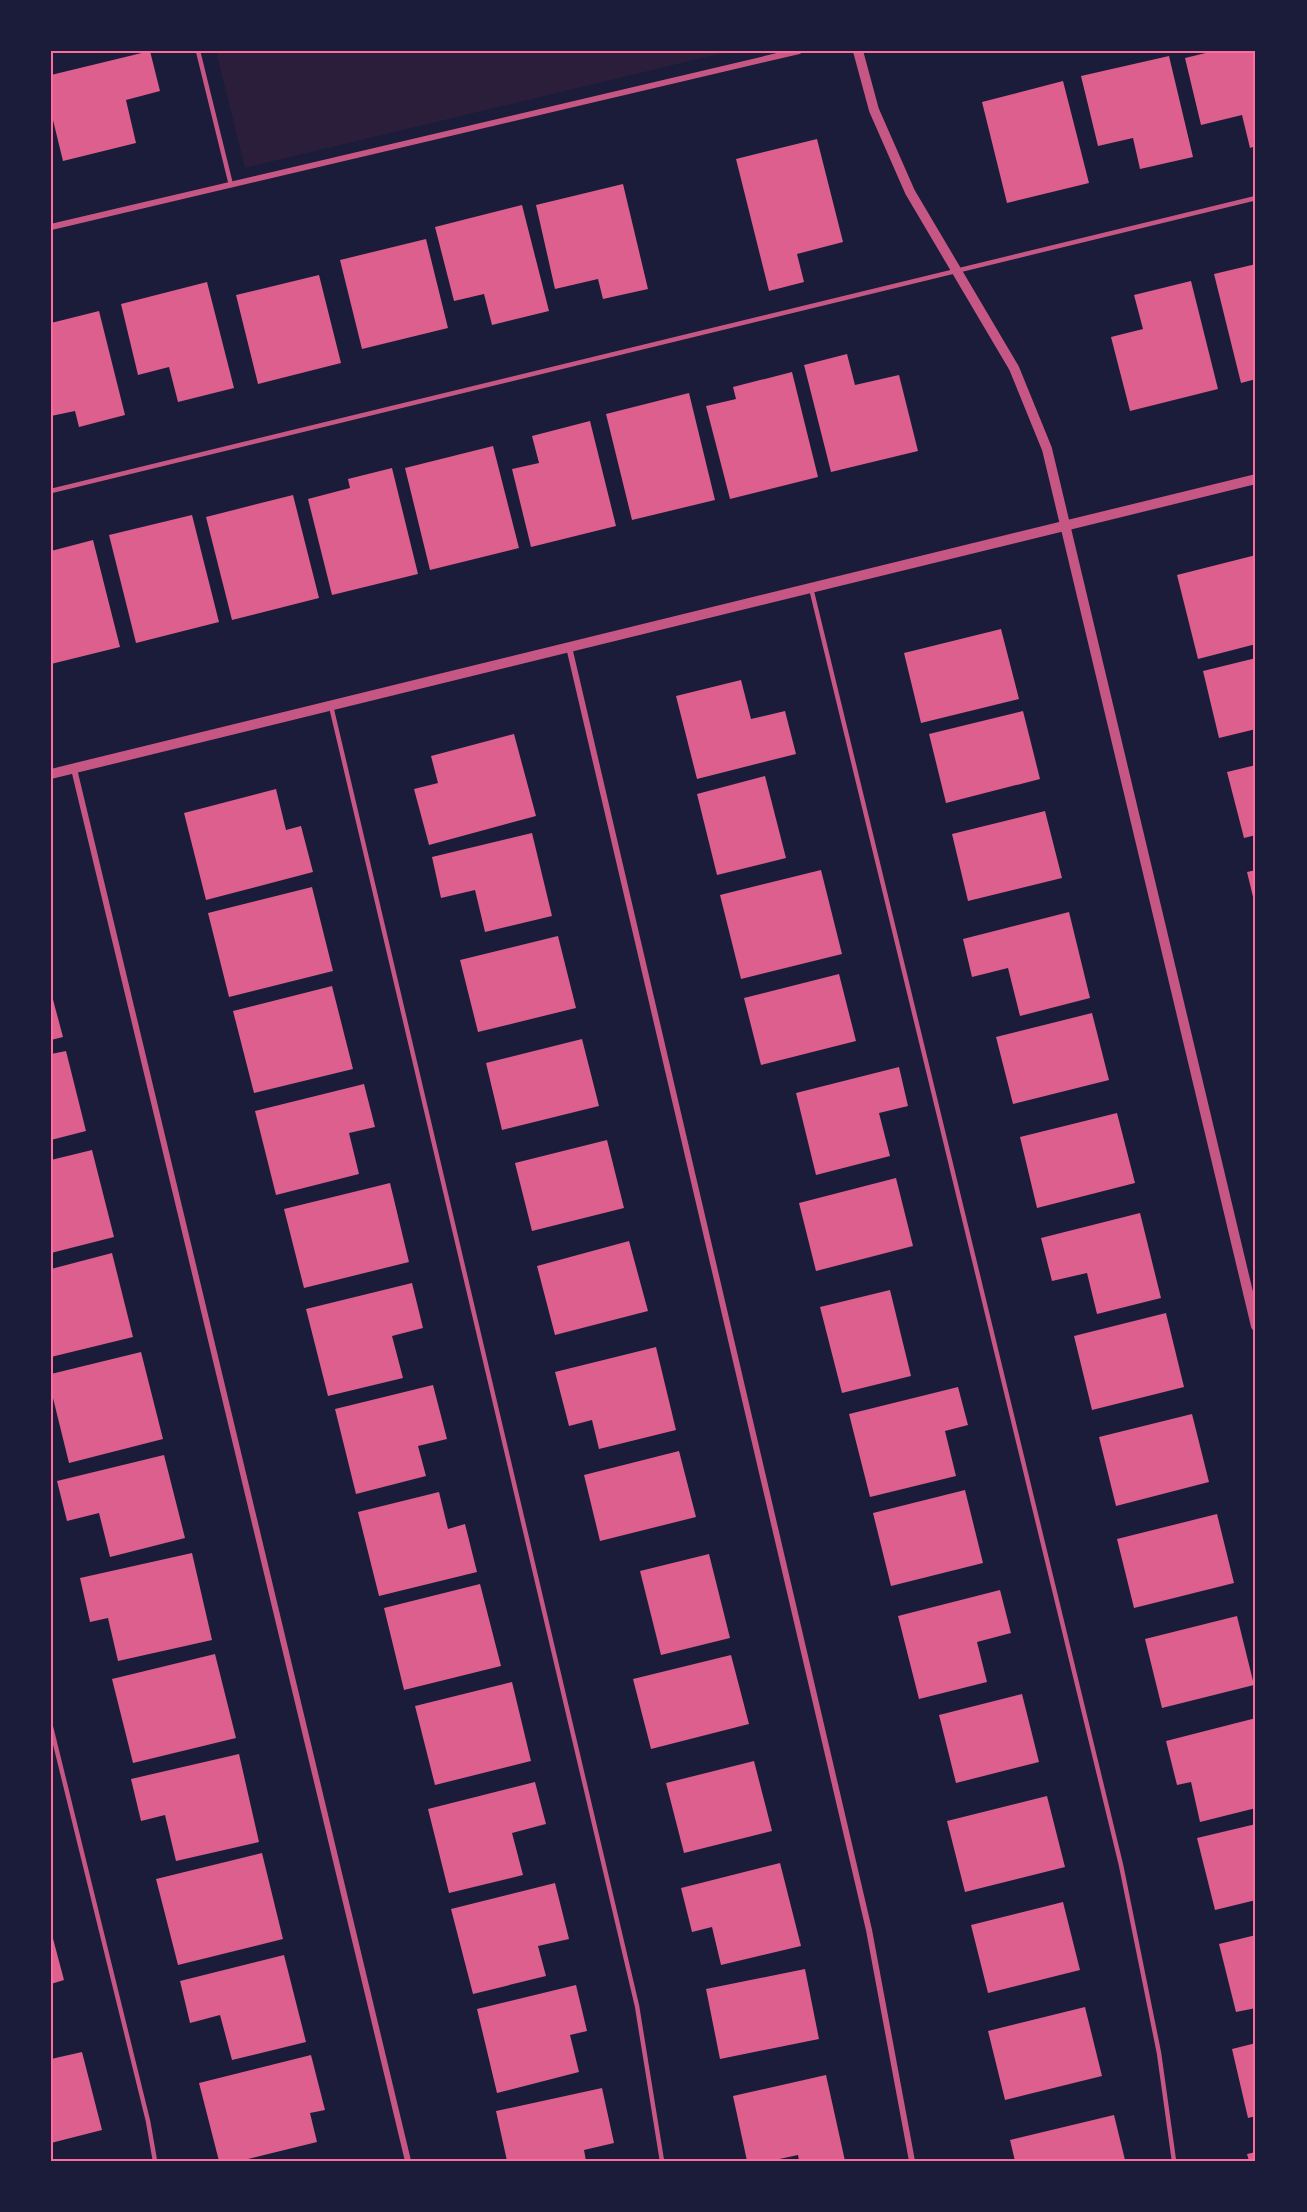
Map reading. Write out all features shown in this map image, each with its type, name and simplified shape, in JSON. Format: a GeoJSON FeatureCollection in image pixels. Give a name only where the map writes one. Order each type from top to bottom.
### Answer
{"type":"FeatureCollection","features":[{"type":"Feature","properties":{"kind":"street"},"geometry":{"type":"LineString","coordinates":[[51,227],[799,51]]}},
{"type":"Feature","properties":{"kind":"street"},"geometry":{"type":"LineString","coordinates":[[858,51],[874,110],[910,192],[959,271],[1014,368],[1047,449],[1067,525],[1256,1326]]}},
{"type":"Feature","properties":{"kind":"street"},"geometry":{"type":"LineString","coordinates":[[51,774],[1256,479]]}},
{"type":"Feature","properties":{"kind":"street"},"geometry":{"type":"LineString","coordinates":[[569,647],[869,1930],[912,2161]]}},
{"type":"Feature","properties":{"kind":"street"},"geometry":{"type":"LineString","coordinates":[[74,769],[408,2161]]}},
{"type":"Feature","properties":{"kind":"lane"},"geometry":{"type":"LineString","coordinates":[[198,51],[231,185]]}},
{"type":"Feature","properties":{"kind":"lane"},"geometry":{"type":"LineString","coordinates":[[51,491],[1256,198]]}},
{"type":"Feature","properties":{"kind":"lane"},"geometry":{"type":"LineString","coordinates":[[811,588],[1121,1865],[1159,2053],[1174,2161]]}},
{"type":"Feature","properties":{"kind":"lane"},"geometry":{"type":"LineString","coordinates":[[331,705],[637,2006],[662,2161]]}},
{"type":"Feature","properties":{"kind":"lane"},"geometry":{"type":"LineString","coordinates":[[51,1727],[148,2121],[155,2161]]}},
{"type":"Feature","properties":{"kind":"shaded area"},"geometry":{"type":"Polygon","coordinates":[[[216,51],[731,51],[245,168],[216,51]]]}},
{"type":"Feature","properties":{"kind":"building"},"geometry":{"type":"Polygon","coordinates":[[[150,51],[160,91],[126,100],[136,143],[63,161],[51,112],[51,75],[150,51]]]}},
{"type":"Feature","properties":{"kind":"building"},"geometry":{"type":"Polygon","coordinates":[[[1214,51],[1256,51],[1256,146],[1250,148],[1242,115],[1201,125],[1185,58],[1214,51]]]}},
{"type":"Feature","properties":{"kind":"building"},"geometry":{"type":"Polygon","coordinates":[[[1169,56],[1193,157],[1140,169],[1133,138],[1098,146],[1081,76],[1169,56]]]}},
{"type":"Feature","properties":{"kind":"building"},"geometry":{"type":"Polygon","coordinates":[[[1063,81],[1089,183],[1007,203],[982,102],[1063,81]]]}},
{"type":"Feature","properties":{"kind":"building"},"geometry":{"type":"Polygon","coordinates":[[[817,139],[843,242],[797,254],[804,282],[769,291],[736,159],[817,139]]]}},
{"type":"Feature","properties":{"kind":"building"},"geometry":{"type":"Polygon","coordinates":[[[623,184],[648,289],[603,299],[598,279],[555,289],[536,205],[623,184]]]}},
{"type":"Feature","properties":{"kind":"building"},"geometry":{"type":"Polygon","coordinates":[[[522,205],[549,311],[492,325],[484,294],[454,301],[435,227],[522,205]]]}},
{"type":"Feature","properties":{"kind":"building"},"geometry":{"type":"Polygon","coordinates":[[[426,239],[448,328],[362,349],[340,260],[426,239]]]}},
{"type":"Feature","properties":{"kind":"building"},"geometry":{"type":"Polygon","coordinates":[[[1256,264],[1256,379],[1241,383],[1214,274],[1256,264]]]}},
{"type":"Feature","properties":{"kind":"building"},"geometry":{"type":"Polygon","coordinates":[[[319,275],[341,363],[258,384],[236,295],[319,275]]]}},
{"type":"Feature","properties":{"kind":"building"},"geometry":{"type":"Polygon","coordinates":[[[1191,281],[1218,389],[1130,411],[1111,337],[1143,329],[1134,295],[1191,281]]]}},
{"type":"Feature","properties":{"kind":"building"},"geometry":{"type":"Polygon","coordinates":[[[207,282],[234,388],[178,402],[169,367],[138,375],[121,304],[207,282]]]}},
{"type":"Feature","properties":{"kind":"building"},"geometry":{"type":"Polygon","coordinates":[[[99,311],[125,415],[79,427],[75,411],[51,416],[51,323],[99,311]]]}},
{"type":"Feature","properties":{"kind":"building"},"geometry":{"type":"Polygon","coordinates":[[[847,354],[855,385],[899,375],[918,451],[831,472],[804,365],[847,354]]]}},
{"type":"Feature","properties":{"kind":"building"},"geometry":{"type":"Polygon","coordinates":[[[792,372],[818,477],[730,499],[706,406],[736,399],[733,387],[792,372]]]}},
{"type":"Feature","properties":{"kind":"building"},"geometry":{"type":"Polygon","coordinates":[[[689,393],[715,500],[632,520],[606,414],[689,393]]]}},
{"type":"Feature","properties":{"kind":"building"},"geometry":{"type":"Polygon","coordinates":[[[590,421],[616,526],[531,547],[512,469],[539,463],[532,436],[590,421]]]}},
{"type":"Feature","properties":{"kind":"building"},"geometry":{"type":"Polygon","coordinates":[[[493,446],[519,548],[430,570],[405,468],[493,446]]]}},
{"type":"Feature","properties":{"kind":"building"},"geometry":{"type":"Polygon","coordinates":[[[392,468],[418,574],[332,595],[308,499],[350,488],[348,479],[392,468]]]}},
{"type":"Feature","properties":{"kind":"building"},"geometry":{"type":"Polygon","coordinates":[[[293,495],[319,598],[232,620],[206,517],[293,495]]]}},
{"type":"Feature","properties":{"kind":"building"},"geometry":{"type":"Polygon","coordinates":[[[192,515],[219,622],[136,643],[109,535],[192,515]]]}},
{"type":"Feature","properties":{"kind":"building"},"geometry":{"type":"Polygon","coordinates":[[[93,540],[120,647],[51,664],[51,551],[93,540]]]}},
{"type":"Feature","properties":{"kind":"building"},"geometry":{"type":"Polygon","coordinates":[[[1256,555],[1256,644],[1198,659],[1177,575],[1256,555]]]}},
{"type":"Feature","properties":{"kind":"building"},"geometry":{"type":"Polygon","coordinates":[[[1001,629],[1019,699],[921,723],[904,653],[1001,629]]]}},
{"type":"Feature","properties":{"kind":"building"},"geometry":{"type":"Polygon","coordinates":[[[1256,658],[1256,729],[1219,738],[1203,671],[1256,658]]]}},
{"type":"Feature","properties":{"kind":"building"},"geometry":{"type":"Polygon","coordinates":[[[741,680],[751,719],[785,711],[796,754],[697,779],[676,696],[741,680]]]}},
{"type":"Feature","properties":{"kind":"building"},"geometry":{"type":"Polygon","coordinates":[[[1023,711],[1040,779],[946,803],[929,734],[1023,711]]]}},
{"type":"Feature","properties":{"kind":"building"},"geometry":{"type":"Polygon","coordinates":[[[514,734],[536,816],[429,845],[414,789],[438,783],[431,756],[514,734]]]}},
{"type":"Feature","properties":{"kind":"building"},"geometry":{"type":"Polygon","coordinates":[[[1256,765],[1256,835],[1244,838],[1227,772],[1256,765]]]}},
{"type":"Feature","properties":{"kind":"building"},"geometry":{"type":"Polygon","coordinates":[[[765,776],[786,858],[717,875],[697,794],[765,776]]]}},
{"type":"Feature","properties":{"kind":"building"},"geometry":{"type":"Polygon","coordinates":[[[276,789],[286,830],[301,826],[313,872],[206,900],[184,813],[276,789]]]}},
{"type":"Feature","properties":{"kind":"building"},"geometry":{"type":"Polygon","coordinates":[[[1045,811],[1062,878],[968,901],[952,834],[1045,811]]]}},
{"type":"Feature","properties":{"kind":"building"},"geometry":{"type":"Polygon","coordinates":[[[532,833],[552,916],[485,932],[475,890],[441,898],[432,857],[532,833]]]}},
{"type":"Feature","properties":{"kind":"building"},"geometry":{"type":"Polygon","coordinates":[[[821,870],[842,954],[741,979],[720,895],[821,870]]]}},
{"type":"Feature","properties":{"kind":"building"},"geometry":{"type":"Polygon","coordinates":[[[1256,870],[1256,905],[1255,905],[1247,872],[1256,870]]]}},
{"type":"Feature","properties":{"kind":"building"},"geometry":{"type":"Polygon","coordinates":[[[312,887],[333,971],[229,997],[208,913],[312,887]]]}},
{"type":"Feature","properties":{"kind":"building"},"geometry":{"type":"Polygon","coordinates":[[[1069,912],[1090,998],[1020,1016],[1008,968],[972,977],[963,939],[1069,912]]]}},
{"type":"Feature","properties":{"kind":"building"},"geometry":{"type":"Polygon","coordinates":[[[558,936],[576,1008],[478,1032],[460,960],[558,936]]]}},
{"type":"Feature","properties":{"kind":"building"},"geometry":{"type":"Polygon","coordinates":[[[839,974],[856,1041],[761,1065],[744,998],[839,974]]]}},
{"type":"Feature","properties":{"kind":"building"},"geometry":{"type":"Polygon","coordinates":[[[332,986],[353,1069],[254,1093],[233,1011],[332,986]]]}},
{"type":"Feature","properties":{"kind":"building"},"geometry":{"type":"Polygon","coordinates":[[[51,992],[63,1037],[51,1040],[51,992]]]}},
{"type":"Feature","properties":{"kind":"building"},"geometry":{"type":"Polygon","coordinates":[[[1092,1013],[1109,1080],[1013,1104],[996,1037],[1092,1013]]]}},
{"type":"Feature","properties":{"kind":"building"},"geometry":{"type":"Polygon","coordinates":[[[582,1039],[599,1106],[502,1130],[486,1063],[582,1039]]]}},
{"type":"Feature","properties":{"kind":"building"},"geometry":{"type":"Polygon","coordinates":[[[66,1051],[86,1131],[51,1140],[51,1054],[66,1051]]]}},
{"type":"Feature","properties":{"kind":"building"},"geometry":{"type":"Polygon","coordinates":[[[899,1067],[908,1106],[879,1113],[890,1156],[816,1175],[796,1093],[899,1067]]]}},
{"type":"Feature","properties":{"kind":"building"},"geometry":{"type":"Polygon","coordinates":[[[364,1084],[375,1127],[349,1133],[359,1174],[276,1195],[255,1111],[364,1084]]]}},
{"type":"Feature","properties":{"kind":"building"},"geometry":{"type":"Polygon","coordinates":[[[1117,1113],[1135,1183],[1037,1208],[1020,1137],[1117,1113]]]}},
{"type":"Feature","properties":{"kind":"building"},"geometry":{"type":"Polygon","coordinates":[[[607,1140],[624,1208],[532,1231],[515,1163],[607,1140]]]}},
{"type":"Feature","properties":{"kind":"building"},"geometry":{"type":"Polygon","coordinates":[[[92,1150],[114,1237],[51,1253],[51,1160],[92,1150]]]}},
{"type":"Feature","properties":{"kind":"building"},"geometry":{"type":"Polygon","coordinates":[[[896,1178],[913,1246],[816,1271],[799,1203],[896,1178]]]}},
{"type":"Feature","properties":{"kind":"building"},"geometry":{"type":"Polygon","coordinates":[[[390,1183],[409,1262],[304,1288],[284,1209],[390,1183]]]}},
{"type":"Feature","properties":{"kind":"building"},"geometry":{"type":"Polygon","coordinates":[[[1140,1213],[1161,1298],[1097,1314],[1087,1273],[1052,1281],[1041,1238],[1140,1213]]]}},
{"type":"Feature","properties":{"kind":"building"},"geometry":{"type":"Polygon","coordinates":[[[629,1241],[648,1311],[555,1335],[537,1266],[629,1241]]]}},
{"type":"Feature","properties":{"kind":"building"},"geometry":{"type":"Polygon","coordinates":[[[112,1253],[133,1337],[51,1357],[51,1269],[112,1253]]]}},
{"type":"Feature","properties":{"kind":"building"},"geometry":{"type":"Polygon","coordinates":[[[412,1283],[423,1328],[392,1336],[403,1378],[328,1396],[306,1309],[412,1283]]]}},
{"type":"Feature","properties":{"kind":"building"},"geometry":{"type":"Polygon","coordinates":[[[890,1290],[911,1376],[842,1393],[820,1307],[890,1290]]]}},
{"type":"Feature","properties":{"kind":"building"},"geometry":{"type":"Polygon","coordinates":[[[1166,1313],[1184,1387],[1092,1410],[1074,1336],[1166,1313]]]}},
{"type":"Feature","properties":{"kind":"building"},"geometry":{"type":"Polygon","coordinates":[[[656,1347],[676,1430],[599,1449],[592,1420],[569,1426],[555,1372],[656,1347]]]}},
{"type":"Feature","properties":{"kind":"building"},"geometry":{"type":"Polygon","coordinates":[[[141,1352],[163,1439],[69,1463],[51,1390],[51,1374],[141,1352]]]}},
{"type":"Feature","properties":{"kind":"building"},"geometry":{"type":"Polygon","coordinates":[[[433,1385],[447,1439],[418,1446],[426,1476],[356,1494],[335,1409],[433,1385]]]}},
{"type":"Feature","properties":{"kind":"building"},"geometry":{"type":"Polygon","coordinates":[[[958,1387],[968,1425],[945,1431],[956,1476],[870,1497],[849,1414],[958,1387]]]}},
{"type":"Feature","properties":{"kind":"building"},"geometry":{"type":"Polygon","coordinates":[[[1192,1414],[1209,1482],[1116,1506],[1099,1437],[1192,1414]]]}},
{"type":"Feature","properties":{"kind":"building"},"geometry":{"type":"Polygon","coordinates":[[[679,1451],[696,1517],[600,1541],[584,1475],[679,1451]]]}},
{"type":"Feature","properties":{"kind":"building"},"geometry":{"type":"Polygon","coordinates":[[[164,1455],[185,1538],[110,1557],[99,1513],[67,1521],[57,1481],[164,1455]]]}},
{"type":"Feature","properties":{"kind":"building"},"geometry":{"type":"Polygon","coordinates":[[[965,1490],[983,1563],[891,1586],[873,1513],[965,1490]]]}},
{"type":"Feature","properties":{"kind":"building"},"geometry":{"type":"Polygon","coordinates":[[[439,1492],[448,1529],[465,1524],[477,1572],[379,1596],[358,1512],[439,1492]]]}},
{"type":"Feature","properties":{"kind":"building"},"geometry":{"type":"Polygon","coordinates":[[[1217,1514],[1234,1583],[1134,1608],[1117,1539],[1217,1514]]]}},
{"type":"Feature","properties":{"kind":"building"},"geometry":{"type":"Polygon","coordinates":[[[192,1553],[212,1640],[118,1661],[108,1618],[90,1622],[80,1578],[192,1553]]]}},
{"type":"Feature","properties":{"kind":"building"},"geometry":{"type":"Polygon","coordinates":[[[709,1554],[730,1638],[661,1655],[640,1571],[709,1554]]]}},
{"type":"Feature","properties":{"kind":"building"},"geometry":{"type":"Polygon","coordinates":[[[480,1584],[501,1666],[404,1690],[384,1608],[480,1584]]]}},
{"type":"Feature","properties":{"kind":"building"},"geometry":{"type":"Polygon","coordinates":[[[1000,1590],[1011,1633],[977,1642],[987,1682],[919,1699],[898,1616],[1000,1590]]]}},
{"type":"Feature","properties":{"kind":"building"},"geometry":{"type":"Polygon","coordinates":[[[1237,1616],[1254,1685],[1162,1708],[1145,1639],[1237,1616]]]}},
{"type":"Feature","properties":{"kind":"building"},"geometry":{"type":"Polygon","coordinates":[[[215,1654],[236,1738],[133,1763],[112,1679],[215,1654]]]}},
{"type":"Feature","properties":{"kind":"building"},"geometry":{"type":"Polygon","coordinates":[[[731,1655],[749,1724],[651,1749],[633,1679],[731,1655]]]}},
{"type":"Feature","properties":{"kind":"building"},"geometry":{"type":"Polygon","coordinates":[[[512,1682],[531,1761],[435,1785],[415,1706],[512,1682]]]}},
{"type":"Feature","properties":{"kind":"building"},"geometry":{"type":"Polygon","coordinates":[[[1022,1694],[1039,1762],[956,1783],[939,1715],[1022,1694]]]}},
{"type":"Feature","properties":{"kind":"building"},"geometry":{"type":"Polygon","coordinates":[[[1256,1718],[1256,1808],[1200,1822],[1191,1782],[1177,1785],[1166,1741],[1256,1718]]]}},
{"type":"Feature","properties":{"kind":"building"},"geometry":{"type":"Polygon","coordinates":[[[239,1754],[259,1842],[176,1861],[165,1815],[141,1821],[131,1779],[239,1754]]]}},
{"type":"Feature","properties":{"kind":"building"},"geometry":{"type":"Polygon","coordinates":[[[754,1761],[772,1831],[684,1853],[666,1783],[754,1761]]]}},
{"type":"Feature","properties":{"kind":"building"},"geometry":{"type":"Polygon","coordinates":[[[535,1782],[546,1824],[512,1833],[523,1875],[449,1893],[428,1809],[535,1782]]]}},
{"type":"Feature","properties":{"kind":"building"},"geometry":{"type":"Polygon","coordinates":[[[1047,1796],[1065,1867],[965,1892],[947,1821],[1047,1796]]]}},
{"type":"Feature","properties":{"kind":"building"},"geometry":{"type":"Polygon","coordinates":[[[1256,1824],[1256,1900],[1215,1910],[1197,1838],[1256,1824]]]}},
{"type":"Feature","properties":{"kind":"building"},"geometry":{"type":"Polygon","coordinates":[[[262,1853],[283,1939],[178,1965],[156,1879],[262,1853]]]}},
{"type":"Feature","properties":{"kind":"building"},"geometry":{"type":"Polygon","coordinates":[[[780,1863],[801,1946],[721,1965],[712,1927],[692,1932],[681,1888],[780,1863]]]}},
{"type":"Feature","properties":{"kind":"building"},"geometry":{"type":"Polygon","coordinates":[[[555,1883],[569,1939],[538,1946],[546,1976],[473,1994],[451,1909],[555,1883]]]}},
{"type":"Feature","properties":{"kind":"building"},"geometry":{"type":"Polygon","coordinates":[[[1063,1902],[1080,1970],[988,1993],[971,1925],[1063,1902]]]}},
{"type":"Feature","properties":{"kind":"building"},"geometry":{"type":"Polygon","coordinates":[[[51,1931],[64,1980],[51,1984],[51,1931]]]}},
{"type":"Feature","properties":{"kind":"building"},"geometry":{"type":"Polygon","coordinates":[[[1256,1935],[1256,2008],[1236,2012],[1219,1944],[1256,1935]]]}},
{"type":"Feature","properties":{"kind":"building"},"geometry":{"type":"Polygon","coordinates":[[[284,1955],[306,2042],[232,2060],[220,2015],[190,2023],[180,1981],[284,1955]]]}},
{"type":"Feature","properties":{"kind":"building"},"geometry":{"type":"Polygon","coordinates":[[[805,1969],[819,2039],[720,2059],[706,1989],[805,1969]]]}},
{"type":"Feature","properties":{"kind":"building"},"geometry":{"type":"Polygon","coordinates":[[[576,1985],[587,2031],[570,2035],[579,2072],[497,2093],[477,2009],[576,1985]]]}},
{"type":"Feature","properties":{"kind":"building"},"geometry":{"type":"Polygon","coordinates":[[[1085,2007],[1102,2076],[1005,2100],[988,2031],[1085,2007]]]}},
{"type":"Feature","properties":{"kind":"building"},"geometry":{"type":"Polygon","coordinates":[[[1256,2043],[1256,2116],[1248,2118],[1232,2049],[1256,2043]]]}},
{"type":"Feature","properties":{"kind":"building"},"geometry":{"type":"Polygon","coordinates":[[[82,2052],[102,2130],[51,2143],[51,2059],[82,2052]]]}},
{"type":"Feature","properties":{"kind":"building"},"geometry":{"type":"Polygon","coordinates":[[[311,2055],[325,2110],[310,2113],[317,2142],[240,2161],[219,2161],[199,2083],[311,2055]]]}},
{"type":"Feature","properties":{"kind":"building"},"geometry":{"type":"Polygon","coordinates":[[[826,2075],[845,2161],[799,2161],[798,2155],[770,2161],[747,2161],[733,2096],[826,2075]]]}},
{"type":"Feature","properties":{"kind":"building"},"geometry":{"type":"Polygon","coordinates":[[[602,2088],[614,2143],[584,2150],[586,2161],[507,2161],[496,2111],[602,2088]]]}},
{"type":"Feature","properties":{"kind":"building"},"geometry":{"type":"Polygon","coordinates":[[[1114,2115],[1125,2160],[1015,2161],[1010,2140],[1114,2115]]]}},
{"type":"Feature","properties":{"kind":"building"},"geometry":{"type":"Polygon","coordinates":[[[1256,2152],[1256,2161],[1249,2161],[1247,2154],[1256,2152]]]}}]}
